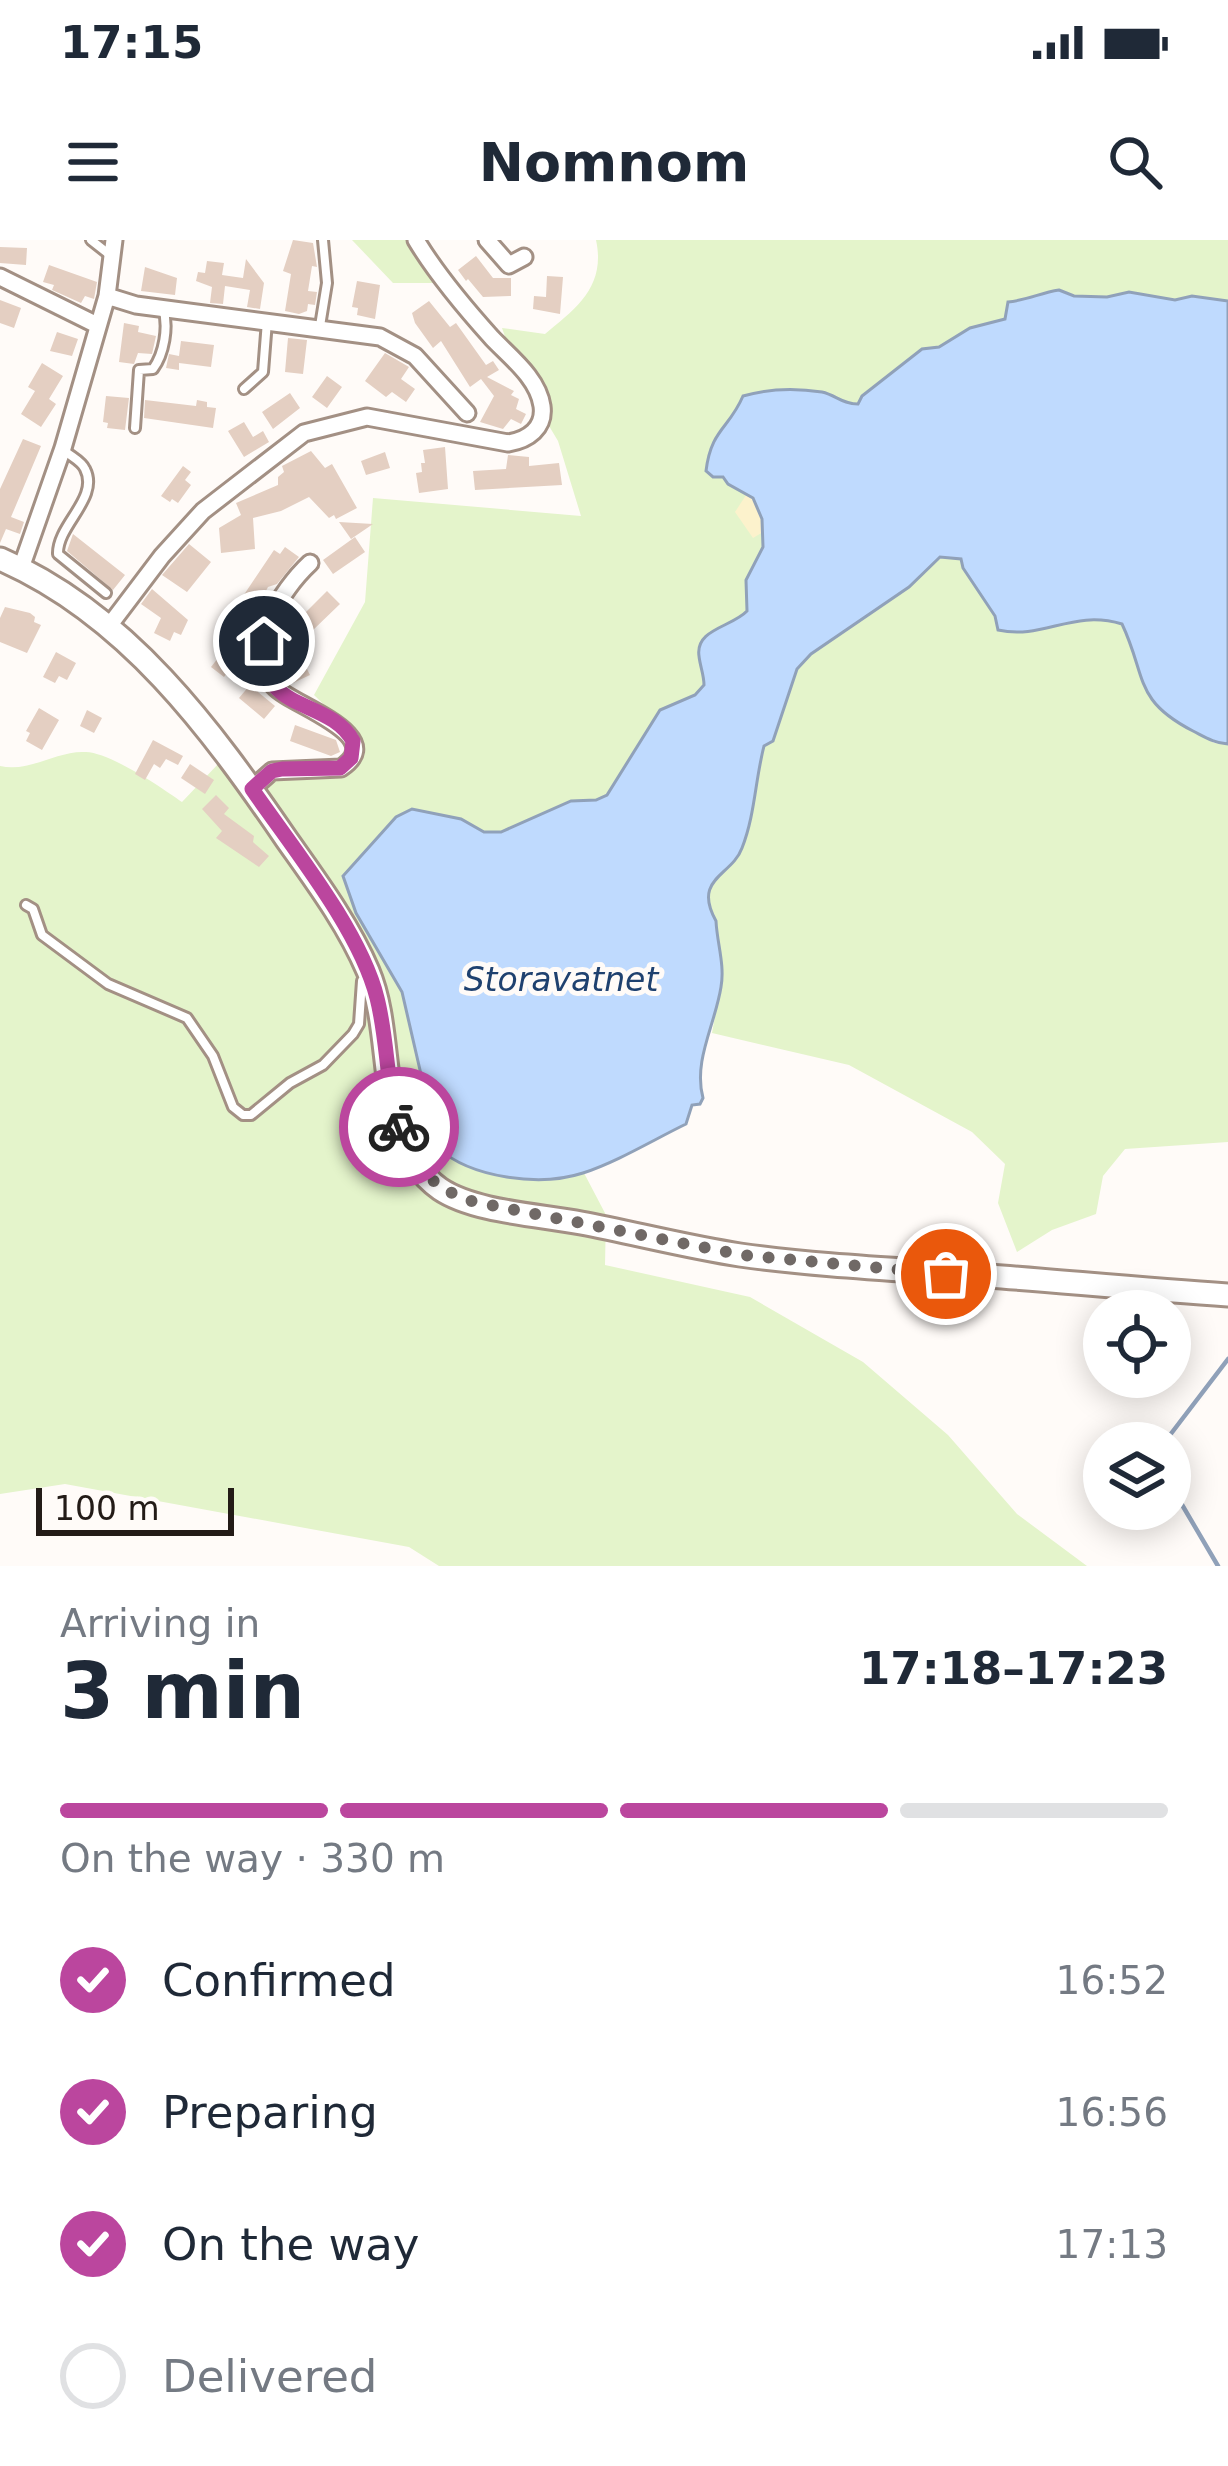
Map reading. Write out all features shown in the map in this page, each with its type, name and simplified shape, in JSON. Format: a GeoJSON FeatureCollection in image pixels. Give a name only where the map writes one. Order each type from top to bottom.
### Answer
{"type":"FeatureCollection","features":[{"type":"Feature","properties":{"kind":"main road"},"geometry":{"type":"LineString","coordinates":[[11,563],[110,626],[182,699],[322,890],[367,968],[377,996],[392,1103],[425,1177],[450,1194],[502,1208],[742,1255],[1083,1294]]}},
{"type":"Feature","properties":{"kind":"main road"},"geometry":{"type":"LineString","coordinates":[[1191,1296],[1228,1295]]}},
{"type":"Feature","properties":{"kind":"street"},"geometry":{"type":"LineString","coordinates":[[110,626],[203,511],[304,433],[367,417],[508,442],[527,437],[540,425],[542,403],[537,390],[416,240]]}},
{"type":"Feature","properties":{"kind":"street"},"geometry":{"type":"LineString","coordinates":[[487,240],[509,265],[524,257]]}},
{"type":"Feature","properties":{"kind":"street"},"geometry":{"type":"LineString","coordinates":[[11,563],[63,448],[107,296],[112,248]]}},
{"type":"Feature","properties":{"kind":"street"},"geometry":{"type":"LineString","coordinates":[[0,277],[97,326]]}},
{"type":"Feature","properties":{"kind":"street"},"geometry":{"type":"LineString","coordinates":[[107,296],[380,337],[402,346],[467,413]]}},
{"type":"Feature","properties":{"kind":"street"},"geometry":{"type":"LineString","coordinates":[[252,789],[272,771],[340,768],[353,754],[347,730],[286,697],[272,684],[264,665],[264,641],[279,601],[310,563]]}},
{"type":"Feature","properties":{"kind":"lane"},"geometry":{"type":"LineString","coordinates":[[91,240],[112,248]]}},
{"type":"Feature","properties":{"kind":"lane"},"geometry":{"type":"LineString","coordinates":[[320,326],[327,283],[323,240]]}},
{"type":"Feature","properties":{"kind":"lane"},"geometry":{"type":"LineString","coordinates":[[135,428],[139,370],[153,369],[160,358],[163,307]]}},
{"type":"Feature","properties":{"kind":"lane"},"geometry":{"type":"LineString","coordinates":[[244,389],[265,367],[267,320]]}},
{"type":"Feature","properties":{"kind":"lane"},"geometry":{"type":"LineString","coordinates":[[63,448],[82,463],[88,477],[84,499],[61,534],[58,554],[106,592]]}},
{"type":"Feature","properties":{"kind":"lane"},"geometry":{"type":"LineString","coordinates":[[26,904],[33,909],[42,934],[108,984],[187,1018],[213,1056],[233,1107],[243,1114],[251,1115],[290,1083],[323,1065],[353,1034],[359,1024],[357,1012],[367,968]]}},
{"type":"Feature","properties":{"kind":"green space"},"geometry":{"type":"Polygon","coordinates":[[[352,240],[410,240],[434,283],[393,283],[352,240]]]}},
{"type":"Feature","properties":{"kind":"green space"},"geometry":{"type":"Polygon","coordinates":[[[596,240],[1228,240],[1228,301],[1192,296],[1175,300],[1129,292],[1074,296],[1059,290],[1006,319],[970,328],[939,347],[921,349],[858,404],[802,390],[743,396],[736,414],[727,421],[723,477],[753,498],[762,519],[763,547],[746,580],[747,611],[709,634],[699,646],[704,685],[695,695],[660,710],[607,794],[596,800],[571,802],[501,832],[484,832],[461,819],[412,809],[396,817],[343,877],[356,913],[402,992],[438,1148],[526,1175],[584,1173],[606,1215],[605,1265],[750,1297],[863,1362],[948,1435],[1017,1514],[1087,1566],[439,1566],[409,1547],[65,1484],[0,1494],[0,766],[86,752],[136,772],[182,802],[220,762],[263,778],[354,766],[348,728],[314,695],[365,602],[373,498],[581,516],[558,441],[518,374],[502,328],[545,334],[568,315],[593,283],[596,240]]]}},
{"type":"Feature","properties":{"kind":"green space"},"geometry":{"type":"Polygon","coordinates":[[[950,556],[961,559],[995,616],[1038,631],[1080,620],[1122,624],[1147,692],[1197,733],[1214,743],[1228,744],[1228,1142],[1125,1149],[1103,1176],[1096,1214],[1052,1230],[1017,1252],[998,1203],[1005,1164],[972,1132],[849,1065],[712,1033],[723,972],[708,897],[745,842],[760,759],[784,692],[817,648],[893,599],[934,562],[950,556]]]}},
{"type":"Feature","properties":{"kind":"sand"},"geometry":{"type":"Polygon","coordinates":[[[750,489],[768,511],[763,532],[753,538],[735,512],[750,489]]]}},
{"type":"Feature","properties":{"kind":"water","name":"Storavatnet"},"geometry":{"type":"Polygon","coordinates":[[[1059,290],[1074,296],[1129,292],[1175,300],[1192,296],[1228,301],[1228,744],[1193,731],[1160,709],[1144,686],[1122,624],[1088,620],[1030,631],[998,630],[995,616],[961,559],[940,557],[909,587],[811,654],[797,669],[773,741],[764,746],[742,848],[711,886],[722,979],[703,1057],[703,1098],[692,1105],[686,1124],[609,1163],[566,1177],[507,1177],[452,1158],[438,1148],[402,992],[356,913],[343,876],[396,817],[412,809],[461,819],[484,832],[501,832],[571,801],[607,795],[660,710],[695,695],[704,685],[699,647],[708,634],[747,611],[746,580],[763,547],[762,519],[753,498],[706,471],[712,446],[743,396],[802,390],[858,404],[922,349],[939,347],[970,328],[1005,319],[1008,302],[1059,290]]]}},
{"type":"Feature","properties":{"kind":"building"},"geometry":{"type":"Polygon","coordinates":[[[293,240],[313,243],[317,267],[312,266],[308,291],[317,292],[315,305],[308,304],[307,311],[299,314],[285,311],[291,274],[283,271],[293,240]]]}},
{"type":"Feature","properties":{"kind":"building"},"geometry":{"type":"Polygon","coordinates":[[[0,247],[27,248],[26,265],[0,263],[0,247]]]}},
{"type":"Feature","properties":{"kind":"building"},"geometry":{"type":"Polygon","coordinates":[[[476,256],[493,278],[511,278],[511,296],[483,297],[466,281],[458,270],[476,256]]]}},
{"type":"Feature","properties":{"kind":"building"},"geometry":{"type":"Polygon","coordinates":[[[246,259],[264,283],[260,309],[247,307],[250,290],[225,286],[223,304],[210,303],[212,287],[196,281],[198,272],[205,273],[207,261],[224,263],[222,275],[243,278],[246,259]]]}},
{"type":"Feature","properties":{"kind":"building"},"geometry":{"type":"Polygon","coordinates":[[[49,265],[97,282],[94,299],[85,296],[81,303],[52,290],[54,285],[43,282],[49,265]]]}},
{"type":"Feature","properties":{"kind":"building"},"geometry":{"type":"Polygon","coordinates":[[[145,267],[177,278],[175,295],[141,291],[145,267]]]}},
{"type":"Feature","properties":{"kind":"building"},"geometry":{"type":"Polygon","coordinates":[[[547,276],[563,277],[560,314],[533,309],[534,296],[546,297],[547,276]]]}},
{"type":"Feature","properties":{"kind":"building"},"geometry":{"type":"Polygon","coordinates":[[[357,281],[380,285],[375,319],[357,315],[358,308],[352,307],[357,281]]]}},
{"type":"Feature","properties":{"kind":"building"},"geometry":{"type":"Polygon","coordinates":[[[0,300],[21,308],[14,328],[0,323],[0,300]]]}},
{"type":"Feature","properties":{"kind":"building"},"geometry":{"type":"Polygon","coordinates":[[[429,301],[450,327],[456,323],[486,365],[493,361],[499,370],[487,377],[514,391],[511,395],[519,399],[516,409],[526,414],[521,424],[511,419],[503,429],[480,422],[494,396],[481,379],[470,387],[441,341],[433,348],[415,323],[412,313],[429,301]]]}},
{"type":"Feature","properties":{"kind":"building"},"geometry":{"type":"Polygon","coordinates":[[[124,323],[156,336],[152,354],[138,353],[134,364],[119,362],[124,323]]]}},
{"type":"Feature","properties":{"kind":"building"},"geometry":{"type":"Polygon","coordinates":[[[57,332],[78,339],[72,356],[50,351],[57,332]]]}},
{"type":"Feature","properties":{"kind":"building"},"geometry":{"type":"Polygon","coordinates":[[[288,338],[307,340],[303,374],[285,372],[288,338]]]}},
{"type":"Feature","properties":{"kind":"building"},"geometry":{"type":"Polygon","coordinates":[[[181,341],[214,345],[211,367],[179,363],[179,370],[166,368],[169,354],[179,356],[181,341]]]}},
{"type":"Feature","properties":{"kind":"building"},"geometry":{"type":"Polygon","coordinates":[[[385,353],[409,367],[401,379],[415,389],[406,402],[392,392],[386,397],[365,381],[385,353]]]}},
{"type":"Feature","properties":{"kind":"building"},"geometry":{"type":"Polygon","coordinates":[[[42,363],[63,376],[49,399],[56,404],[41,427],[21,414],[35,391],[28,387],[42,363]]]}},
{"type":"Feature","properties":{"kind":"building"},"geometry":{"type":"Polygon","coordinates":[[[327,376],[342,387],[327,408],[312,397],[327,376]]]}},
{"type":"Feature","properties":{"kind":"building"},"geometry":{"type":"Polygon","coordinates":[[[290,393],[300,408],[273,429],[262,412],[290,393]]]}},
{"type":"Feature","properties":{"kind":"building"},"geometry":{"type":"Polygon","coordinates":[[[106,396],[129,398],[125,430],[107,428],[108,423],[103,422],[106,396]]]}},
{"type":"Feature","properties":{"kind":"building"},"geometry":{"type":"Polygon","coordinates":[[[145,400],[196,406],[197,400],[207,402],[207,407],[216,408],[213,428],[144,418],[145,400]]]}},
{"type":"Feature","properties":{"kind":"building"},"geometry":{"type":"Polygon","coordinates":[[[244,422],[253,437],[263,431],[269,442],[244,457],[228,431],[244,422]]]}},
{"type":"Feature","properties":{"kind":"building"},"geometry":{"type":"Polygon","coordinates":[[[23,439],[41,446],[11,517],[24,522],[20,534],[6,529],[0,543],[0,489],[23,439]]]}},
{"type":"Feature","properties":{"kind":"building"},"geometry":{"type":"Polygon","coordinates":[[[445,447],[448,489],[419,493],[416,473],[422,472],[421,463],[425,463],[423,450],[445,447]]]}},
{"type":"Feature","properties":{"kind":"building"},"geometry":{"type":"Polygon","coordinates":[[[311,451],[325,468],[332,464],[357,508],[329,518],[309,497],[253,518],[255,549],[221,553],[219,528],[241,515],[236,503],[278,485],[282,466],[311,451]]]}},
{"type":"Feature","properties":{"kind":"building"},"geometry":{"type":"Polygon","coordinates":[[[385,452],[390,468],[366,475],[361,461],[385,452]]]}},
{"type":"Feature","properties":{"kind":"building"},"geometry":{"type":"Polygon","coordinates":[[[508,455],[529,457],[529,466],[559,463],[562,485],[475,490],[473,471],[506,469],[508,455]]]}},
{"type":"Feature","properties":{"kind":"building"},"geometry":{"type":"Polygon","coordinates":[[[183,466],[191,472],[185,480],[191,485],[178,503],[170,502],[161,496],[183,466]]]}},
{"type":"Feature","properties":{"kind":"building"},"geometry":{"type":"Polygon","coordinates":[[[339,522],[373,524],[351,539],[339,522]]]}},
{"type":"Feature","properties":{"kind":"building"},"geometry":{"type":"Polygon","coordinates":[[[73,534],[125,575],[113,590],[67,551],[73,534]]]}},
{"type":"Feature","properties":{"kind":"building"},"geometry":{"type":"Polygon","coordinates":[[[355,537],[365,552],[333,574],[323,560],[355,537]]]}},
{"type":"Feature","properties":{"kind":"building"},"geometry":{"type":"Polygon","coordinates":[[[189,544],[211,562],[187,592],[162,575],[189,544]]]}},
{"type":"Feature","properties":{"kind":"building"},"geometry":{"type":"Polygon","coordinates":[[[285,547],[299,557],[277,584],[268,587],[246,635],[252,639],[250,652],[245,648],[224,677],[211,667],[236,635],[225,623],[274,550],[280,554],[285,547]]]}},
{"type":"Feature","properties":{"kind":"building"},"geometry":{"type":"Polygon","coordinates":[[[152,589],[188,620],[181,635],[174,632],[170,641],[154,633],[161,618],[141,604],[152,589]]]}},
{"type":"Feature","properties":{"kind":"building"},"geometry":{"type":"Polygon","coordinates":[[[327,591],[340,604],[312,631],[300,618],[327,591]]]}},
{"type":"Feature","properties":{"kind":"building"},"geometry":{"type":"Polygon","coordinates":[[[5,607],[30,613],[41,625],[27,653],[0,642],[5,607]]]}},
{"type":"Feature","properties":{"kind":"building"},"geometry":{"type":"Polygon","coordinates":[[[292,639],[310,675],[293,683],[276,647],[292,639]]]}},
{"type":"Feature","properties":{"kind":"building"},"geometry":{"type":"Polygon","coordinates":[[[56,652],[76,663],[67,680],[59,676],[55,683],[43,677],[56,652]]]}},
{"type":"Feature","properties":{"kind":"building"},"geometry":{"type":"Polygon","coordinates":[[[255,679],[261,688],[258,692],[275,706],[264,719],[239,698],[255,679]]]}},
{"type":"Feature","properties":{"kind":"building"},"geometry":{"type":"Polygon","coordinates":[[[39,708],[59,720],[42,750],[26,741],[30,733],[26,731],[39,708]]]}},
{"type":"Feature","properties":{"kind":"building"},"geometry":{"type":"Polygon","coordinates":[[[87,710],[102,718],[94,733],[80,726],[87,710]]]}},
{"type":"Feature","properties":{"kind":"building"},"geometry":{"type":"Polygon","coordinates":[[[295,725],[336,740],[340,752],[331,756],[290,741],[295,725]]]}},
{"type":"Feature","properties":{"kind":"building"},"geometry":{"type":"Polygon","coordinates":[[[153,740],[183,756],[178,765],[166,759],[160,768],[154,764],[145,780],[135,774],[153,740]]]}},
{"type":"Feature","properties":{"kind":"building"},"geometry":{"type":"Polygon","coordinates":[[[190,764],[214,780],[205,794],[181,778],[190,764]]]}},
{"type":"Feature","properties":{"kind":"building"},"geometry":{"type":"Polygon","coordinates":[[[216,795],[229,808],[224,814],[254,836],[253,842],[269,856],[259,867],[216,838],[222,831],[202,809],[216,795]]]}},
{"type":"Feature","properties":{"kind":"waterway"},"geometry":{"type":"LineString","coordinates":[[1218,1566],[1181,1503],[1170,1435],[1228,1359]]}},
{"type":"Feature","properties":{"kind":"way so far"},"geometry":{"type":"LineString","coordinates":[[399,1127],[425,1177],[450,1194],[475,1202],[742,1255],[946,1274]]}},
{"type":"Feature","properties":{"kind":"route"},"geometry":{"type":"LineString","coordinates":[[264,641],[264,665],[276,688],[339,724],[353,741],[353,754],[340,768],[272,771],[252,789],[322,890],[367,968],[377,996],[399,1127]]}}]}
